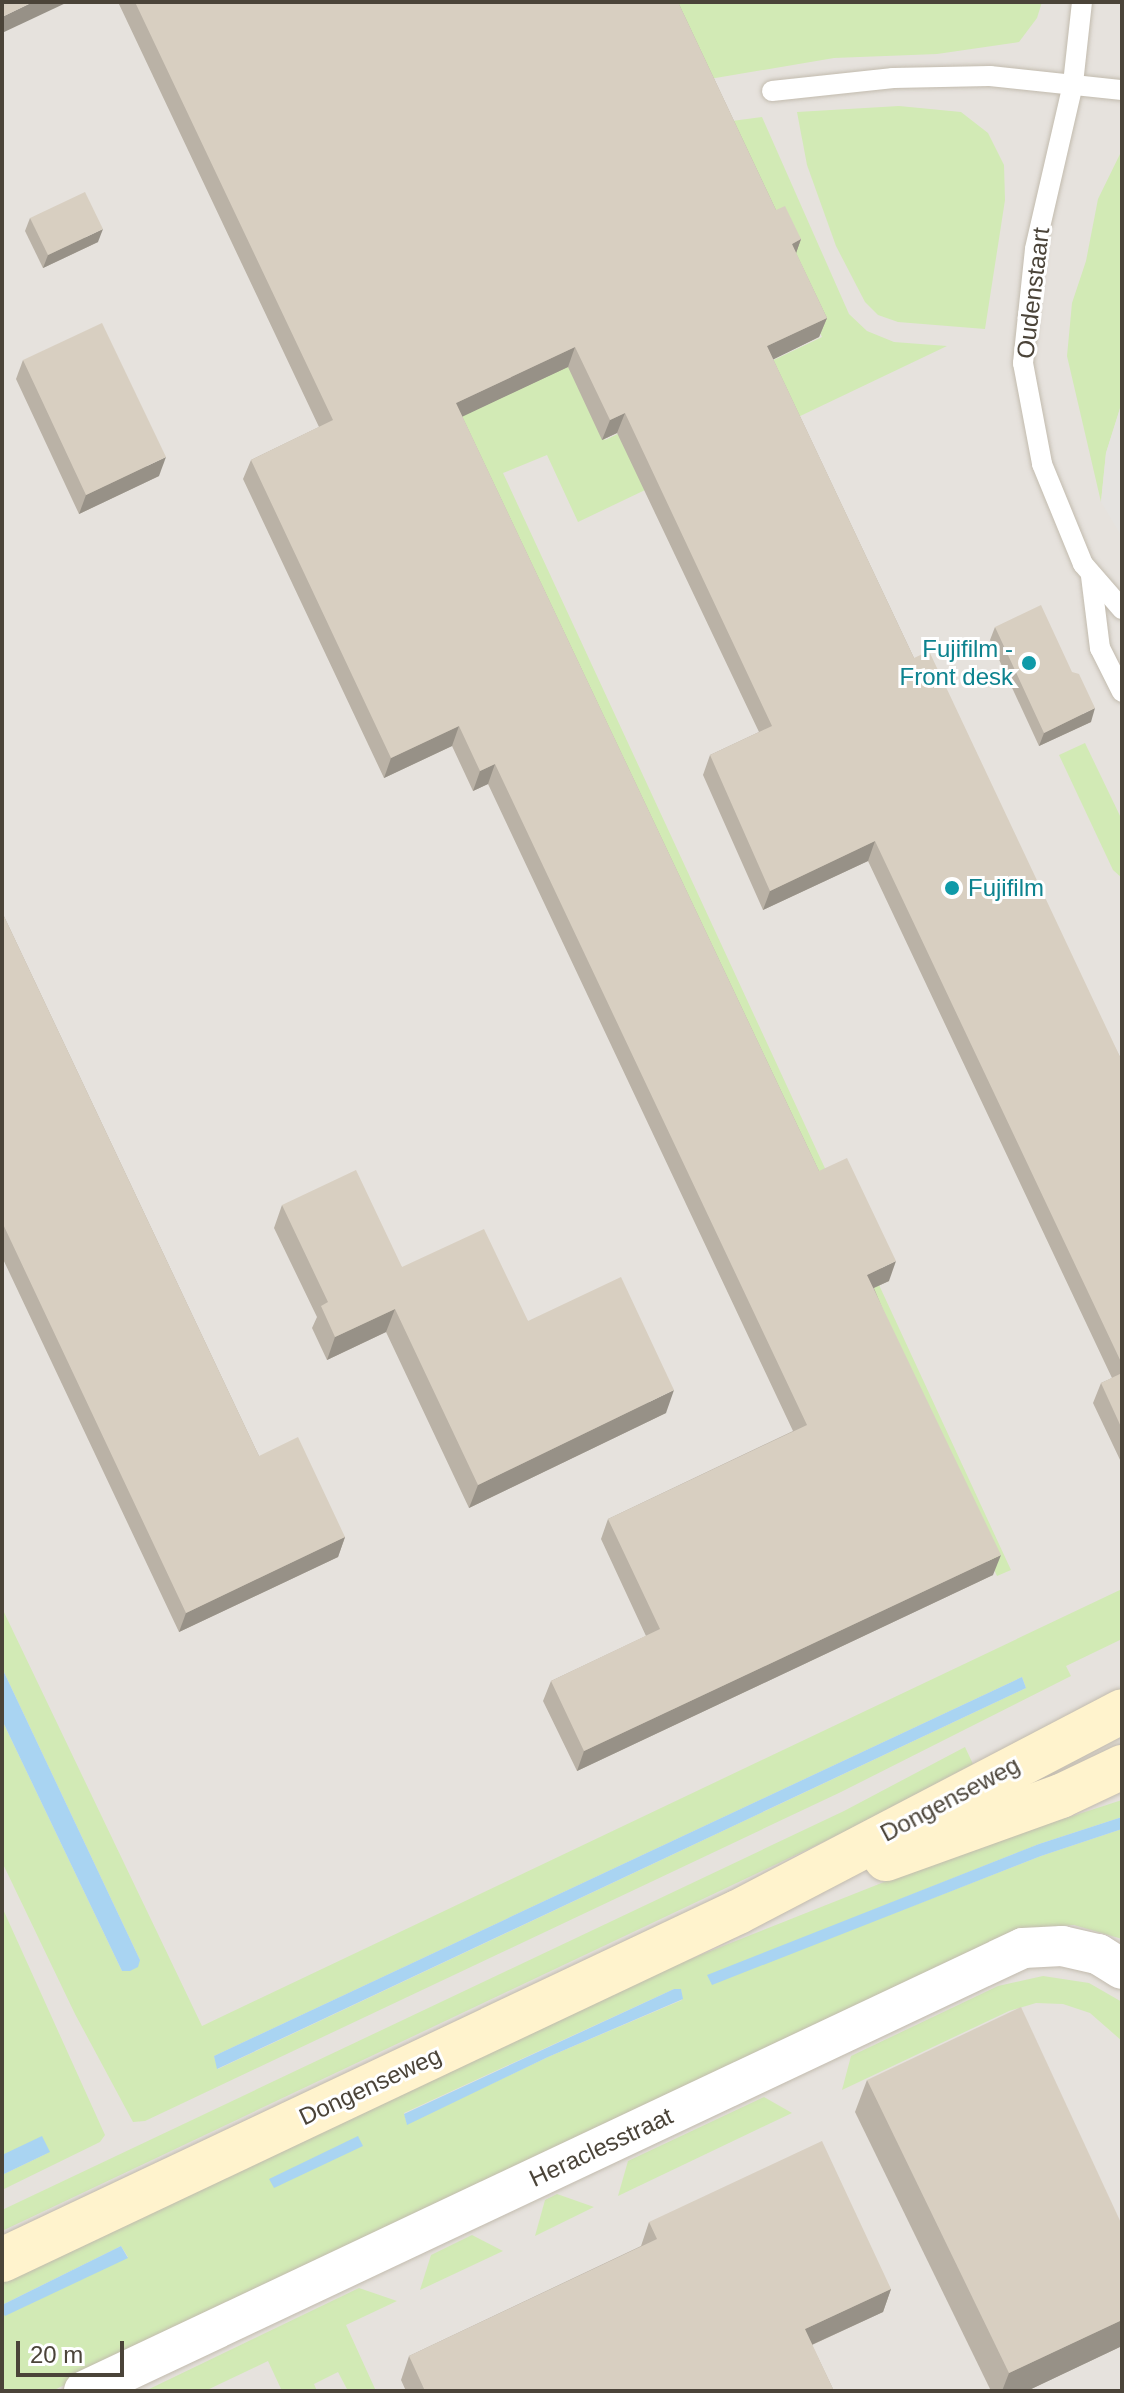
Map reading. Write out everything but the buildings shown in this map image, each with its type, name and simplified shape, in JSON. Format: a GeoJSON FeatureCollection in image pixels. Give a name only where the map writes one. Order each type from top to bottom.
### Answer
{"type":"FeatureCollection","features":[{"type":"Feature","properties":{"kind":"street","name":"Dongenseweg"},"geometry":{"type":"LineString","coordinates":[[2,2260],[738,1912],[1122,1711]]}},
{"type":"Feature","properties":{"kind":"street","name":"Dongenseweg"},"geometry":{"type":"LineString","coordinates":[[738,1912],[1061,1796],[1122,1767]]}},
{"type":"Feature","properties":{"kind":"street","name":"Heraclesstraat"},"geometry":{"type":"LineString","coordinates":[[84,2391],[1023,1948],[1062,1946],[1098,1954],[1122,1969]]}},
{"type":"Feature","properties":{"kind":"lane","name":"Oudenstaart"},"geometry":{"type":"LineString","coordinates":[[1082,2],[1073,84],[1035,249],[1023,363],[1042,464],[1091,576],[1100,648],[1122,692]]}},
{"type":"Feature","properties":{"kind":"lane"},"geometry":{"type":"LineString","coordinates":[[772,91],[893,78],[990,76],[1122,90]]}},
{"type":"Feature","properties":{"kind":"lane","name":"Oudenstaart"},"geometry":{"type":"LineString","coordinates":[[1091,576],[1122,609]]}},
{"type":"Feature","properties":{"kind":"shaded area"},"geometry":{"type":"Polygon","coordinates":[[[2,2],[1122,2],[1122,2391],[2,2391],[2,2]]]}},
{"type":"Feature","properties":{"kind":"shaded area"},"geometry":{"type":"Polygon","coordinates":[[[1122,402],[1122,537],[1101,502],[1106,453],[1122,402]]]}},
{"type":"Feature","properties":{"kind":"green space"},"geometry":{"type":"Polygon","coordinates":[[[344,2],[1042,2],[1037,18],[1019,42],[937,54],[834,58],[645,90],[679,128],[762,117],[849,314],[867,331],[894,342],[947,346],[578,522],[547,455],[503,473],[1011,1570],[997,1576],[451,421],[535,293],[605,440],[822,337],[736,154],[344,2]]]}},
{"type":"Feature","properties":{"kind":"green space"},"geometry":{"type":"Polygon","coordinates":[[[899,106],[961,112],[988,133],[1004,165],[1005,200],[985,329],[898,322],[878,315],[865,302],[836,246],[807,165],[797,112],[899,106]]]}},
{"type":"Feature","properties":{"kind":"green space"},"geometry":{"type":"Polygon","coordinates":[[[1122,150],[1122,402],[1106,453],[1101,502],[1067,356],[1072,303],[1086,261],[1098,199],[1122,150]]]}},
{"type":"Feature","properties":{"kind":"green space"},"geometry":{"type":"Polygon","coordinates":[[[1085,743],[1122,820],[1122,878],[1113,870],[1059,755],[1085,743]]]}},
{"type":"Feature","properties":{"kind":"green space"},"geometry":{"type":"Polygon","coordinates":[[[1122,1589],[1122,1639],[1066,1666],[1071,1676],[841,1792],[145,2121],[133,2122],[75,2014],[2,1862],[2,1720],[122,1971],[140,1960],[2,1668],[2,1608],[202,2026],[1122,1589]],[[1022,1677],[214,2056],[218,2069],[1026,1688],[1022,1677]]]}},
{"type":"Feature","properties":{"kind":"green space"},"geometry":{"type":"Polygon","coordinates":[[[965,1747],[973,1764],[842,1833],[2,2231],[2,2210],[844,1811],[965,1747]]]}},
{"type":"Feature","properties":{"kind":"green space"},"geometry":{"type":"Polygon","coordinates":[[[1122,1800],[1122,1817],[1039,1844],[707,1976],[812,1945],[1041,1856],[1122,1829],[1122,1939],[1074,1925],[1045,1927],[1017,1935],[52,2391],[2,2391],[2,2312],[6,2315],[128,2257],[121,2246],[2,2305],[2,2276],[630,1983],[952,1855],[1122,1800]],[[674,1989],[404,2113],[407,2124],[548,2057],[682,2000],[681,1990],[674,1989]]]}},
{"type":"Feature","properties":{"kind":"green space"},"geometry":{"type":"Polygon","coordinates":[[[2,1907],[105,2135],[100,2142],[2,2190],[2,2175],[50,2152],[2,2171],[2,1907]]]}},
{"type":"Feature","properties":{"kind":"green space"},"geometry":{"type":"Polygon","coordinates":[[[1043,1976],[1089,1983],[1122,2002],[1122,2041],[1090,2013],[1063,2004],[1036,2003],[1009,2011],[842,2090],[851,2056],[998,1986],[1043,1976]]]}},
{"type":"Feature","properties":{"kind":"green space"},"geometry":{"type":"Polygon","coordinates":[[[764,2097],[792,2113],[618,2196],[628,2161],[764,2097]]]}},
{"type":"Feature","properties":{"kind":"green space"},"geometry":{"type":"Polygon","coordinates":[[[557,2194],[594,2207],[535,2236],[545,2200],[557,2194]]]}},
{"type":"Feature","properties":{"kind":"green space"},"geometry":{"type":"Polygon","coordinates":[[[472,2235],[503,2251],[420,2290],[431,2255],[472,2235]]]}},
{"type":"Feature","properties":{"kind":"green space"},"geometry":{"type":"Polygon","coordinates":[[[359,2288],[397,2301],[346,2325],[376,2391],[348,2391],[338,2372],[314,2384],[317,2391],[282,2391],[268,2361],[205,2391],[145,2391],[359,2288]]]}},
{"type":"Feature","properties":{"kind":"water"},"geometry":{"type":"Polygon","coordinates":[[[2,1668],[140,1960],[138,1967],[130,1971],[122,1971],[2,1720],[2,1668]]]}},
{"type":"Feature","properties":{"kind":"water"},"geometry":{"type":"Polygon","coordinates":[[[1022,1677],[1026,1688],[217,2069],[214,2056],[1022,1677]]]}},
{"type":"Feature","properties":{"kind":"water"},"geometry":{"type":"Polygon","coordinates":[[[1122,1817],[1122,1829],[1041,1856],[712,1985],[707,1975],[1039,1844],[1122,1817]]]}},
{"type":"Feature","properties":{"kind":"water"},"geometry":{"type":"Polygon","coordinates":[[[674,1989],[681,1989],[683,1999],[548,2057],[407,2125],[404,2114],[674,1989]]]}},
{"type":"Feature","properties":{"kind":"water"},"geometry":{"type":"Polygon","coordinates":[[[42,2136],[50,2152],[2,2175],[2,2155],[42,2136]]]}},
{"type":"Feature","properties":{"kind":"water"},"geometry":{"type":"Polygon","coordinates":[[[358,2136],[363,2146],[274,2188],[269,2179],[358,2136]]]}},
{"type":"Feature","properties":{"kind":"water"},"geometry":{"type":"Polygon","coordinates":[[[121,2246],[128,2258],[5,2316],[2,2312],[2,2305],[121,2246]]]}},
{"type":"Feature","properties":{"kind":"place","name":"Fujifilm - Front desk"},"geometry":{"type":"Point","coordinates":[1029,663]}},
{"type":"Feature","properties":{"kind":"place","name":"Fujifilm"},"geometry":{"type":"Point","coordinates":[952,888]}}]}
